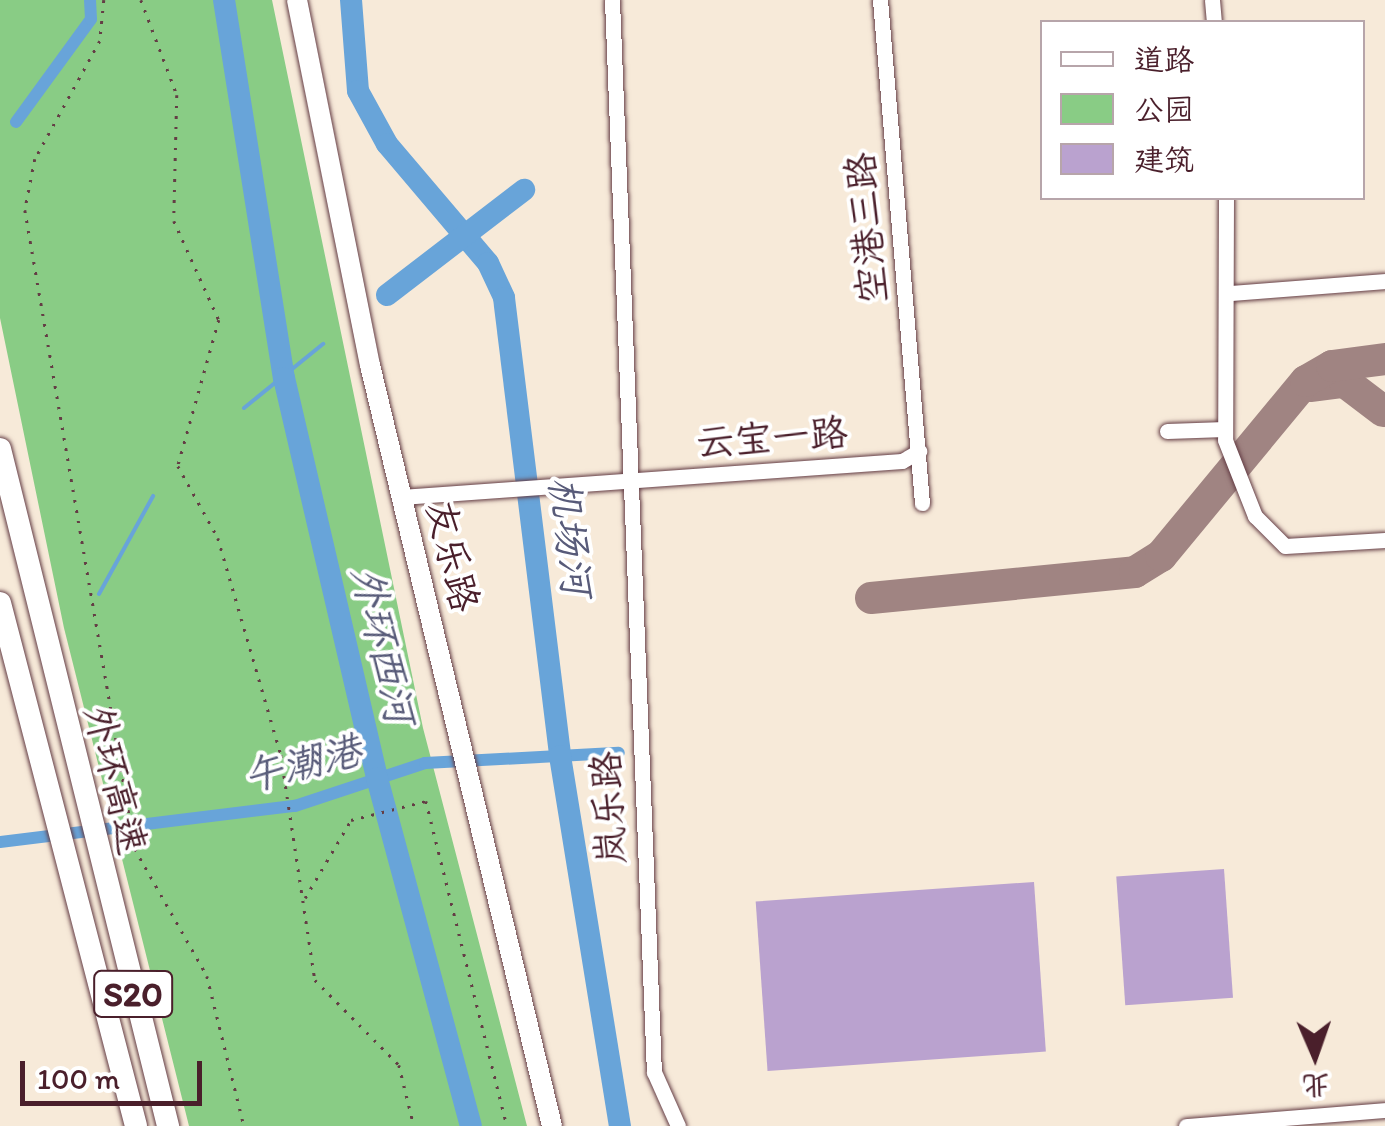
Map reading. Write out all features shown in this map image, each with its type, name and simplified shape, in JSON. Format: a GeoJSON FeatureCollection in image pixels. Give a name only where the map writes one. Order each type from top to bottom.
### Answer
{"type":"FeatureCollection","features":[{"type":"Feature","properties":{"kind":"highway","name":"外环高速"},"geometry":{"type":"LineString","coordinates":[[0,448],[86,810],[168,1126]]}},
{"type":"Feature","properties":{"kind":"highway","name":"外环高速"},"geometry":{"type":"LineString","coordinates":[[0,603],[136,1126]]}},
{"type":"Feature","properties":{"kind":"main road","name":"友乐路"},"geometry":{"type":"LineString","coordinates":[[284,0],[539,1126]]}},
{"type":"Feature","properties":{"kind":"main road","name":"友乐路"},"geometry":{"type":"LineString","coordinates":[[297,0],[395,498]]}},
{"type":"Feature","properties":{"kind":"main road","name":"友乐路"},"geometry":{"type":"LineString","coordinates":[[463,782],[552,1126]]}},
{"type":"Feature","properties":{"kind":"street","name":"岚乐路"},"geometry":{"type":"LineString","coordinates":[[612,0],[654,1072],[678,1126]]}},
{"type":"Feature","properties":{"kind":"street","name":"空港三路"},"geometry":{"type":"LineString","coordinates":[[880,0],[922,503]]}},
{"type":"Feature","properties":{"kind":"street"},"geometry":{"type":"LineString","coordinates":[[1226,200],[1232,293],[1226,429],[1268,538],[1292,546],[1385,540]]}},
{"type":"Feature","properties":{"kind":"street"},"geometry":{"type":"LineString","coordinates":[[1232,293],[1385,281]]}},
{"type":"Feature","properties":{"kind":"street"},"geometry":{"type":"LineString","coordinates":[[1167,431],[1226,429]]}},
{"type":"Feature","properties":{"kind":"street","name":"云宝一路"},"geometry":{"type":"LineString","coordinates":[[395,498],[902,461],[919,451]]}},
{"type":"Feature","properties":{"kind":"street"},"geometry":{"type":"LineString","coordinates":[[395,498],[429,493]]}},
{"type":"Feature","properties":{"kind":"street"},"geometry":{"type":"LineString","coordinates":[[1186,1126],[1385,1110]]}},
{"type":"Feature","properties":{"kind":"path"},"geometry":{"type":"LineString","coordinates":[[104,0],[100,41],[35,159],[24,210],[135,850],[207,976],[244,1126]]}},
{"type":"Feature","properties":{"kind":"path"},"geometry":{"type":"LineString","coordinates":[[140,0],[181,118],[174,221],[219,320],[178,466],[218,538],[285,780],[319,993],[399,1065],[414,1126]]}},
{"type":"Feature","properties":{"kind":"path"},"geometry":{"type":"LineString","coordinates":[[304,900],[351,820],[426,801],[508,1126]]}},
{"type":"Feature","properties":{"kind":"green space"},"geometry":{"type":"Polygon","coordinates":[[[0,0],[272,0],[423,728],[527,1126],[189,1126],[64,628],[0,318],[0,0]]]}},
{"type":"Feature","properties":{"kind":"building"},"geometry":{"type":"Polygon","coordinates":[[[1224,869],[1233,998],[1125,1005],[1116,877],[1224,869]]]}},
{"type":"Feature","properties":{"kind":"building"},"geometry":{"type":"Polygon","coordinates":[[[1034,882],[1046,1052],[768,1071],[756,901],[1034,882]]]}},
{"type":"Feature","properties":{"kind":"waterway"},"geometry":{"type":"LineString","coordinates":[[16,122],[91,19],[90,0]]}},
{"type":"Feature","properties":{"kind":"waterway","name":"外环西河"},"geometry":{"type":"LineString","coordinates":[[224,0],[284,378],[377,778],[471,1126]]}},
{"type":"Feature","properties":{"kind":"waterway","name":"机场河"},"geometry":{"type":"LineString","coordinates":[[351,0],[358,91],[387,144],[488,263],[504,298],[560,756],[620,1126]]}},
{"type":"Feature","properties":{"kind":"waterway"},"geometry":{"type":"LineString","coordinates":[[387,295],[524,190]]}},
{"type":"Feature","properties":{"kind":"waterway","name":"外环西河"},"geometry":{"type":"LineString","coordinates":[[244,408],[323,344]]}},
{"type":"Feature","properties":{"kind":"waterway"},"geometry":{"type":"LineString","coordinates":[[99,594],[153,496]]}},
{"type":"Feature","properties":{"kind":"waterway","name":"午潮港"},"geometry":{"type":"LineString","coordinates":[[0,842],[295,806],[425,763],[619,753]]}},
{"type":"Feature","properties":{"kind":"taxiway"},"geometry":{"type":"LineString","coordinates":[[871,598],[1135,572],[1161,556],[1306,381],[1332,366],[1385,359]]}},
{"type":"Feature","properties":{"kind":"taxiway"},"geometry":{"type":"LineString","coordinates":[[1310,386],[1345,382],[1383,411]]}}]}
